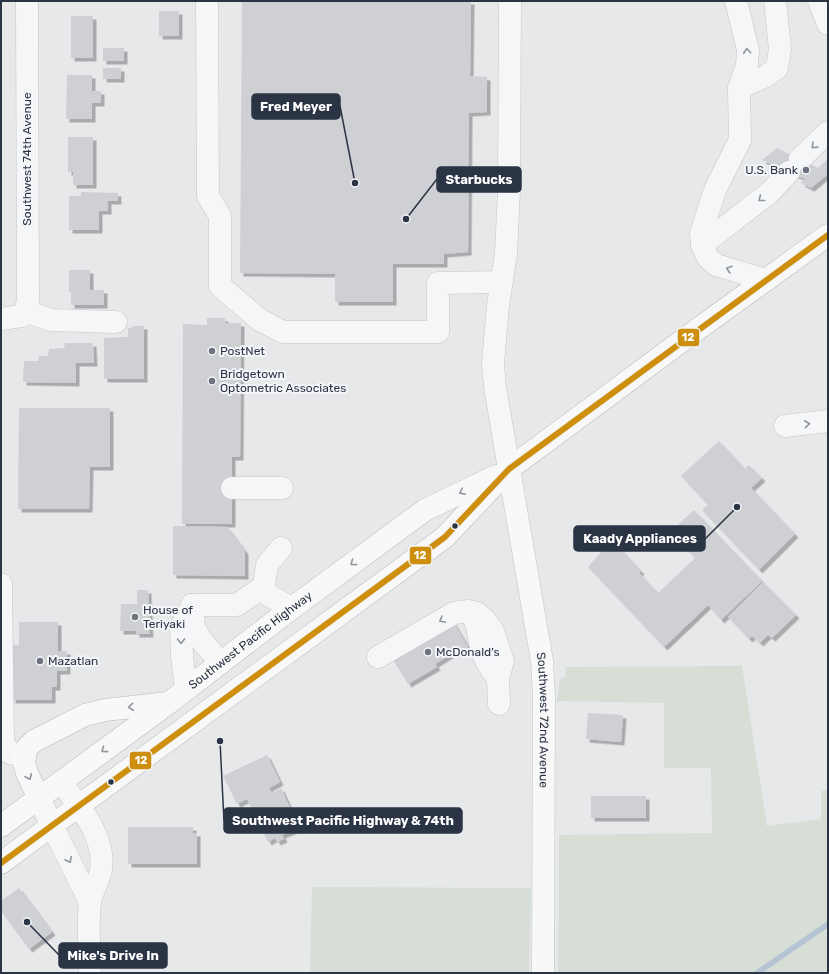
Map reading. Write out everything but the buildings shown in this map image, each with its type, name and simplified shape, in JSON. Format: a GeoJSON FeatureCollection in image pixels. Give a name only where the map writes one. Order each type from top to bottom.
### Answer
{"type":"FeatureCollection","features":[{"type":"Feature","properties":{"kind":"main road","name":"Southwest Pacific Highway"},"geometry":{"type":"LineString","coordinates":[[1,863],[445,536],[509,469],[828,235]]}},
{"type":"Feature","properties":{"kind":"main road","name":"Southwest Pacific Highway"},"geometry":{"type":"LineString","coordinates":[[1,826],[178,696],[292,608],[425,510],[509,469]]}},
{"type":"Feature","properties":{"kind":"main road","name":"Southwest 72nd Avenue"},"geometry":{"type":"LineString","coordinates":[[509,469],[532,599],[543,674],[542,973]]}},
{"type":"Feature","properties":{"kind":"main road"},"geometry":{"type":"LineString","coordinates":[[39,798],[27,773],[25,756],[26,749],[34,741],[85,715],[178,696]]}},
{"type":"Feature","properties":{"kind":"street","name":"Southwest 74th Avenue"},"geometry":{"type":"LineString","coordinates":[[16,315],[28,301],[27,1]]}},
{"type":"Feature","properties":{"kind":"street"},"geometry":{"type":"LineString","coordinates":[[206,1],[208,196],[220,216],[220,286],[260,320],[283,332],[438,332],[438,283],[502,282]]}},
{"type":"Feature","properties":{"kind":"street"},"geometry":{"type":"LineString","coordinates":[[509,469],[495,386],[493,364],[495,333],[506,254],[509,190],[510,1]]}},
{"type":"Feature","properties":{"kind":"street"},"geometry":{"type":"LineString","coordinates":[[736,1],[748,50],[747,65],[739,88],[740,140],[715,190],[702,233],[702,245],[708,258],[716,265],[766,280]]}},
{"type":"Feature","properties":{"kind":"street"},"geometry":{"type":"LineString","coordinates":[[739,88],[766,76],[777,68],[780,49],[775,1]]}},
{"type":"Feature","properties":{"kind":"street"},"geometry":{"type":"LineString","coordinates":[[819,1],[828,24]]}},
{"type":"Feature","properties":{"kind":"street"},"geometry":{"type":"LineString","coordinates":[[702,245],[769,193],[828,132]]}},
{"type":"Feature","properties":{"kind":"street"},"geometry":{"type":"LineString","coordinates":[[16,315],[51,320],[116,322]]}},
{"type":"Feature","properties":{"kind":"street"},"geometry":{"type":"LineString","coordinates":[[785,426],[828,421]]}},
{"type":"Feature","properties":{"kind":"street"},"geometry":{"type":"LineString","coordinates":[[232,488],[282,488]]}},
{"type":"Feature","properties":{"kind":"street"},"geometry":{"type":"LineString","coordinates":[[281,548],[267,565],[264,586],[268,596],[292,608]]}},
{"type":"Feature","properties":{"kind":"street"},"geometry":{"type":"LineString","coordinates":[[1,584],[3,743],[10,752],[25,756]]}},
{"type":"Feature","properties":{"kind":"street"},"geometry":{"type":"LineString","coordinates":[[192,605],[237,605],[264,586]]}},
{"type":"Feature","properties":{"kind":"street"},"geometry":{"type":"LineString","coordinates":[[192,605],[194,627],[201,640],[221,663]]}},
{"type":"Feature","properties":{"kind":"street"},"geometry":{"type":"LineString","coordinates":[[178,696],[182,657],[181,626],[192,605]]}},
{"type":"Feature","properties":{"kind":"street"},"geometry":{"type":"LineString","coordinates":[[378,657],[454,613],[468,611],[477,613],[485,620],[498,642],[503,661],[498,678],[499,704]]}},
{"type":"Feature","properties":{"kind":"street"},"geometry":{"type":"LineString","coordinates":[[61,782],[79,806],[96,834],[101,855],[101,870],[90,902],[90,973]]}},
{"type":"Feature","properties":{"kind":"street"},"geometry":{"type":"LineString","coordinates":[[39,798],[90,902]]}},
{"type":"Feature","properties":{"kind":"shaded area"},"geometry":{"type":"Polygon","coordinates":[[[742,666],[767,826],[821,819],[821,791],[828,790],[828,973],[558,973],[559,835],[712,833],[711,768],[664,768],[664,703],[557,701],[560,679],[566,677],[565,667],[742,666]]]}},
{"type":"Feature","properties":{"kind":"shaded area"},"geometry":{"type":"Polygon","coordinates":[[[312,887],[531,888],[529,973],[310,973],[312,887]]]}},
{"type":"Feature","properties":{"kind":"waterway"},"geometry":{"type":"LineString","coordinates":[[757,973],[828,924]]}},
{"type":"Feature","properties":{"kind":"transit line","name":"12"},"geometry":{"type":"LineString","coordinates":[[1,863],[445,537],[509,469],[828,235]]}},
{"type":"Feature","properties":{"kind":"place","name":"U.S. Bank"},"geometry":{"type":"Point","coordinates":[806,170]}},
{"type":"Feature","properties":{"kind":"place","name":"Fred Meyer"},"geometry":{"type":"Point","coordinates":[355,183]}},
{"type":"Feature","properties":{"kind":"place","name":"Starbucks"},"geometry":{"type":"Point","coordinates":[406,219]}},
{"type":"Feature","properties":{"kind":"place","name":"PostNet"},"geometry":{"type":"Point","coordinates":[212,351]}},
{"type":"Feature","properties":{"kind":"place","name":"Bridgetown Optometric Associates"},"geometry":{"type":"Point","coordinates":[212,381]}},
{"type":"Feature","properties":{"kind":"place","name":"Kaady Appliances"},"geometry":{"type":"Point","coordinates":[737,507]}},
{"type":"Feature","properties":{"kind":"place","name":"House of Teriyaki"},"geometry":{"type":"Point","coordinates":[135,617]}},
{"type":"Feature","properties":{"kind":"place","name":"McDonald's"},"geometry":{"type":"Point","coordinates":[428,652]}},
{"type":"Feature","properties":{"kind":"place","name":"Mazatlan"},"geometry":{"type":"Point","coordinates":[40,661]}},
{"type":"Feature","properties":{"kind":"place","name":"Southwest Pacific Highway & 74th"},"geometry":{"type":"Point","coordinates":[220,741]}},
{"type":"Feature","properties":{"kind":"place","name":"Mike's Drive In"},"geometry":{"type":"Point","coordinates":[27,922]}}]}
